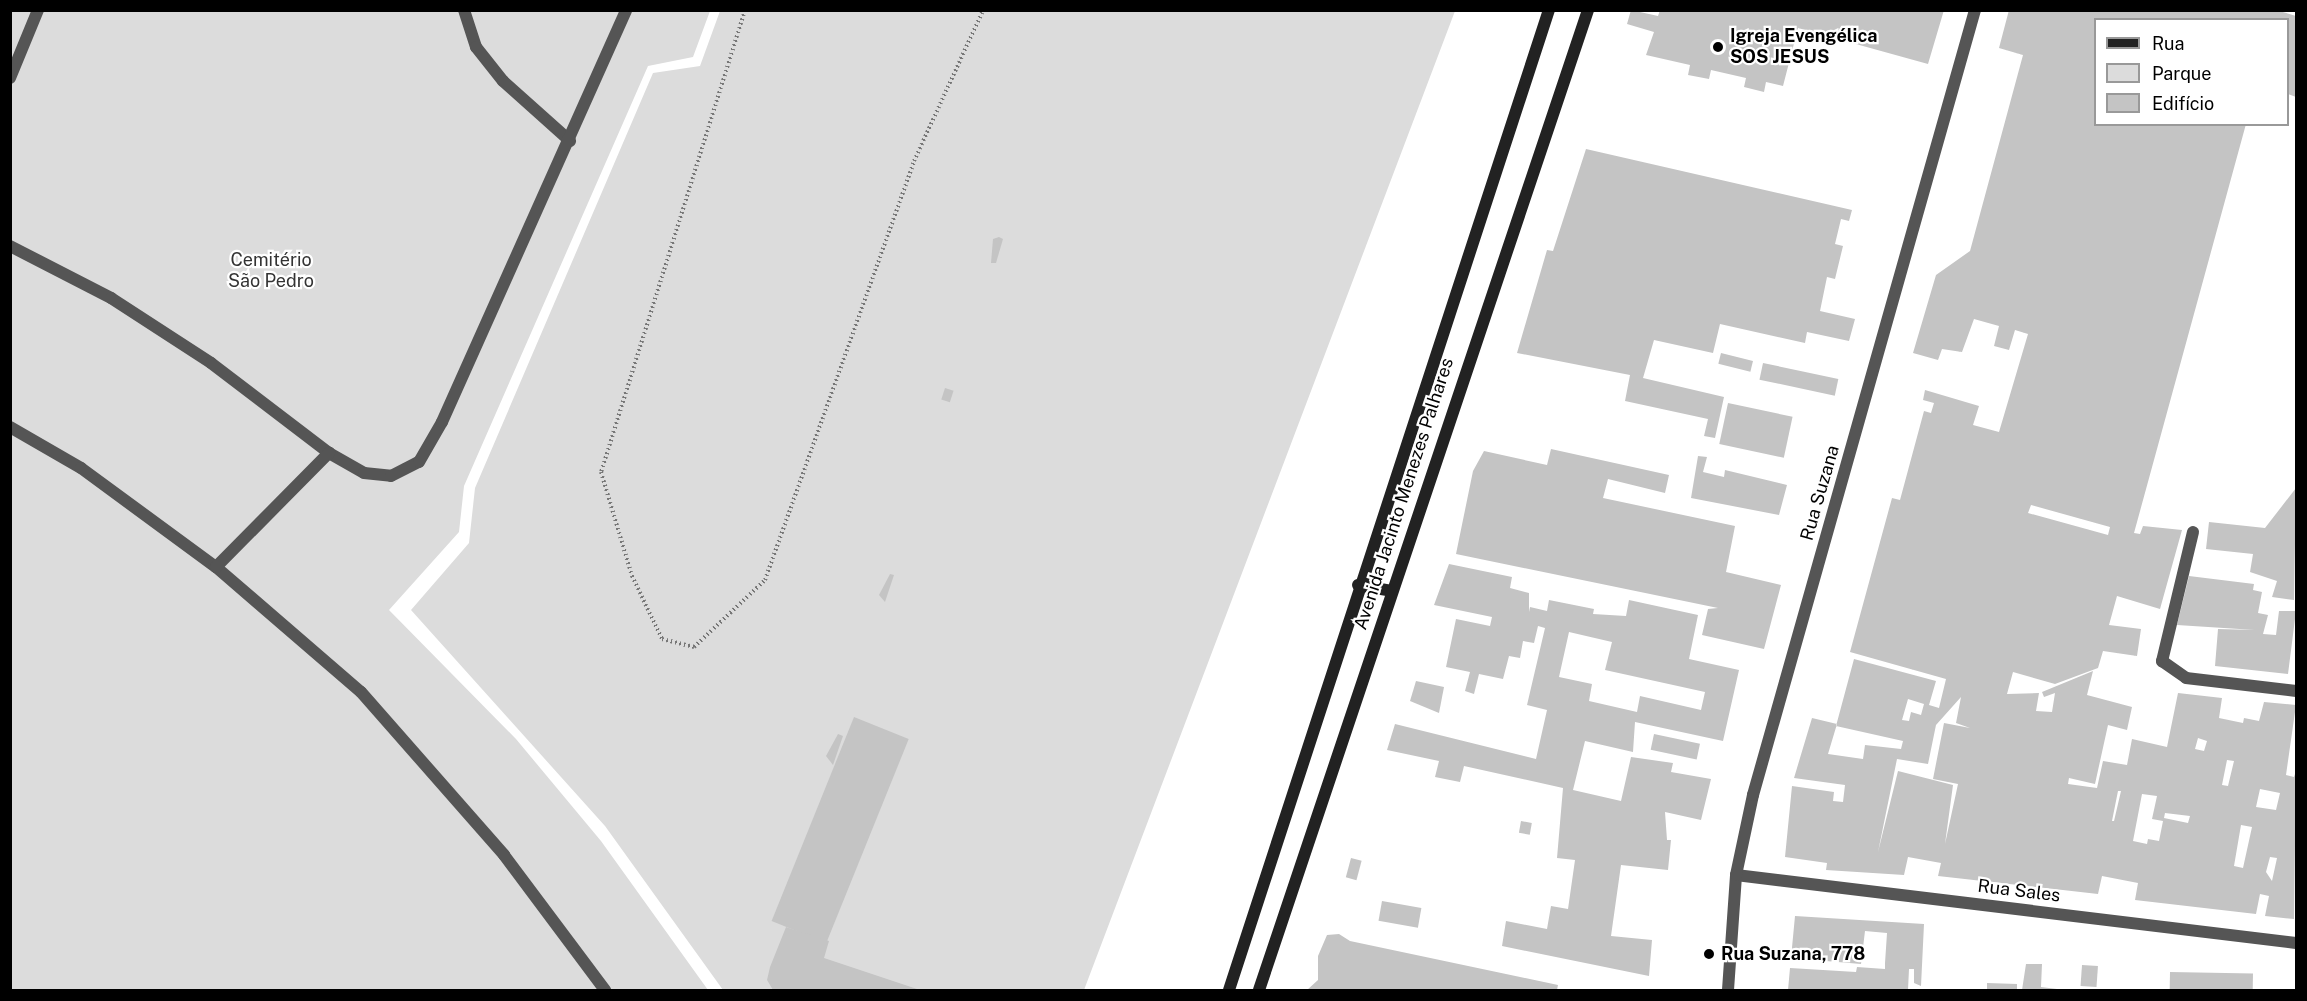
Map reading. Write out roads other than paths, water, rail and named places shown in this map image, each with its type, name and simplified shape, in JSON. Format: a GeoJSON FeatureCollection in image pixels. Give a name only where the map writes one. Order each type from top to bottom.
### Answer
{"type":"FeatureCollection","features":[{"type":"Feature","properties":{"kind":"main road","name":"Avenida Jacinto Menezes Palhares"},"geometry":{"type":"LineString","coordinates":[[1229,990],[1358,585],[1549,10]]}},
{"type":"Feature","properties":{"kind":"main road","name":"Avenida Jacinto Menezes Palhares"},"geometry":{"type":"LineString","coordinates":[[1259,990],[1391,591],[1588,10]]}},
{"type":"Feature","properties":{"kind":"main road"},"geometry":{"type":"LineString","coordinates":[[1358,585],[1391,591]]}},
{"type":"Feature","properties":{"kind":"street"},"geometry":{"type":"LineString","coordinates":[[10,78],[38,10]]}},
{"type":"Feature","properties":{"kind":"street"},"geometry":{"type":"LineString","coordinates":[[464,10],[476,47],[518,96],[570,141]]}},
{"type":"Feature","properties":{"kind":"street"},"geometry":{"type":"LineString","coordinates":[[10,246],[111,298],[211,363],[328,453],[364,473],[391,476],[418,462],[442,422],[570,141],[626,10]]}},
{"type":"Feature","properties":{"kind":"street","name":"Rua Suzana"},"geometry":{"type":"LineString","coordinates":[[1728,990],[1736,875],[1753,795],[1974,10]]}},
{"type":"Feature","properties":{"kind":"street"},"geometry":{"type":"LineString","coordinates":[[10,427],[81,468],[216,567],[361,692],[504,855],[605,990]]}},
{"type":"Feature","properties":{"kind":"street"},"geometry":{"type":"LineString","coordinates":[[216,567],[328,453]]}},
{"type":"Feature","properties":{"kind":"street"},"geometry":{"type":"LineString","coordinates":[[2193,532],[2162,661],[2186,678],[2296,691]]}},
{"type":"Feature","properties":{"kind":"street","name":"Rua Sales"},"geometry":{"type":"LineString","coordinates":[[1736,875],[2296,943]]}},
{"type":"Feature","properties":{"kind":"place","name":"Igreja Evengélica SOS JESUS"},"geometry":{"type":"Point","coordinates":[1718,47]}},
{"type":"Feature","properties":{"kind":"place","name":"Rua Suzana, 778"},"geometry":{"type":"Point","coordinates":[1709,954]}},
{"type":"Feature","properties":{"kind":"park label","name":"Cemitério São Pedro"},"geometry":{"type":"Point","coordinates":[271,271]}}]}
